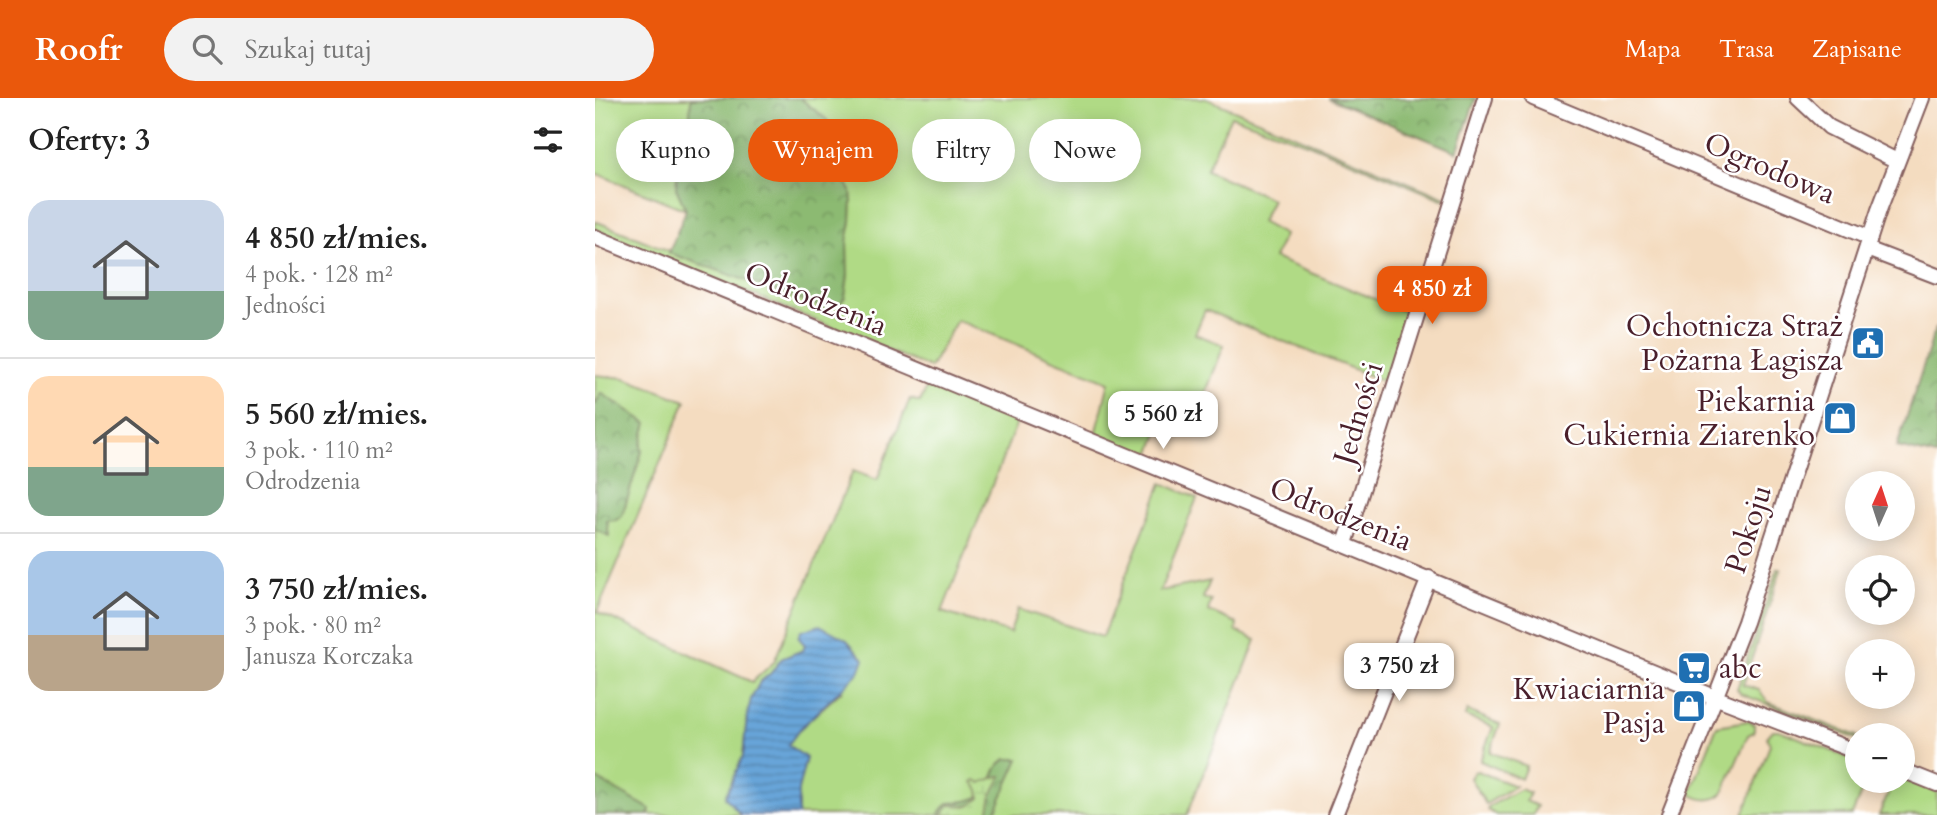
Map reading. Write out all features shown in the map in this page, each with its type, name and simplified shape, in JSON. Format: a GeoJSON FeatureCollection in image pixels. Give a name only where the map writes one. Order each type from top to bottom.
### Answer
{"type":"FeatureCollection","features":[{"type":"Feature","properties":{"kind":"street","name":"Jedności"},"geometry":{"type":"LineString","coordinates":[[1345,544],[1485,98]]}},
{"type":"Feature","properties":{"kind":"street","name":"Ogrodowa"},"geometry":{"type":"LineString","coordinates":[[1533,98],[1937,276]]}},
{"type":"Feature","properties":{"kind":"street"},"geometry":{"type":"LineString","coordinates":[[1798,98],[1829,127],[1897,160]]}},
{"type":"Feature","properties":{"kind":"street","name":"Pokoju"},"geometry":{"type":"LineString","coordinates":[[1669,815],[1745,622],[1897,160],[1922,98]]}},
{"type":"Feature","properties":{"kind":"street","name":"Odrodzenia"},"geometry":{"type":"LineString","coordinates":[[595,237],[1717,698],[1845,747]]}},
{"type":"Feature","properties":{"kind":"street"},"geometry":{"type":"LineString","coordinates":[[1335,815],[1430,578]]}},
{"type":"Feature","properties":{"kind":"street"},"geometry":{"type":"LineString","coordinates":[[1915,775],[1937,784]]}},
{"type":"Feature","properties":{"kind":"green space"},"geometry":{"type":"Polygon","coordinates":[[[595,98],[1205,98],[1446,198],[1444,200],[1309,144],[1231,116],[1206,170],[1272,199],[1261,222],[1284,235],[1274,258],[1409,313],[1388,383],[1205,310],[1195,334],[1224,345],[1197,416],[1169,405],[1149,457],[1096,435],[1109,382],[957,320],[930,368],[595,229],[595,221],[670,251],[669,253],[829,309],[682,198],[686,210],[617,182],[734,182],[734,119],[616,119],[616,182],[595,173],[595,98]]]}},
{"type":"Feature","properties":{"kind":"green space"},"geometry":{"type":"Polygon","coordinates":[[[691,98],[800,98],[826,119],[748,119],[748,182],[846,182],[852,201],[847,242],[848,275],[845,297],[839,305],[829,309],[809,303],[669,253],[686,210],[676,188],[677,182],[734,182],[734,119],[690,119],[691,98]]]}},
{"type":"Feature","properties":{"kind":"green space"},"geometry":{"type":"Polygon","coordinates":[[[1328,98],[1476,98],[1457,152],[1328,98]]]}},
{"type":"Feature","properties":{"kind":"green space"},"geometry":{"type":"Polygon","coordinates":[[[1937,327],[1937,456],[1897,447],[1937,327]]]}},
{"type":"Feature","properties":{"kind":"green space"},"geometry":{"type":"Polygon","coordinates":[[[595,375],[625,378],[686,401],[597,612],[752,682],[774,662],[853,471],[877,480],[910,399],[920,402],[928,385],[1017,422],[942,612],[1010,633],[1018,609],[1102,637],[1162,483],[1197,498],[1160,591],[1210,581],[1203,598],[1211,601],[1208,611],[1237,623],[1236,631],[1256,640],[1187,815],[798,815],[798,790],[806,758],[787,745],[799,729],[842,691],[805,645],[803,650],[781,659],[760,682],[747,716],[743,756],[726,797],[741,815],[595,815],[595,375]]]}},
{"type":"Feature","properties":{"kind":"green space"},"geometry":{"type":"Polygon","coordinates":[[[601,393],[647,423],[642,451],[622,516],[607,521],[609,536],[595,529],[595,406],[601,393]]]}},
{"type":"Feature","properties":{"kind":"green space"},"geometry":{"type":"Polygon","coordinates":[[[1778,568],[1781,569],[1743,685],[1759,690],[1768,702],[1845,731],[1845,734],[1741,694],[1737,689],[1778,568]]]}},
{"type":"Feature","properties":{"kind":"green space"},"geometry":{"type":"Polygon","coordinates":[[[1467,711],[1500,724],[1490,752],[1526,766],[1521,779],[1480,761],[1493,727],[1465,716],[1467,711]]]}},
{"type":"Feature","properties":{"kind":"green space"},"geometry":{"type":"Polygon","coordinates":[[[1747,721],[1754,724],[1754,732],[1748,735],[1723,793],[1707,800],[1690,794],[1717,726],[1747,721]]]}},
{"type":"Feature","properties":{"kind":"green space"},"geometry":{"type":"Polygon","coordinates":[[[1773,730],[1779,730],[1845,756],[1845,793],[1861,793],[1852,815],[1743,815],[1770,745],[1767,737],[1773,730]]]}},
{"type":"Feature","properties":{"kind":"green space"},"geometry":{"type":"Polygon","coordinates":[[[1007,759],[1019,759],[994,815],[938,815],[948,803],[971,800],[986,792],[997,768],[1007,759]]]}},
{"type":"Feature","properties":{"kind":"green space"},"geometry":{"type":"Polygon","coordinates":[[[1477,771],[1515,786],[1486,804],[1470,778],[1477,771]]]}},
{"type":"Feature","properties":{"kind":"green space"},"geometry":{"type":"Polygon","coordinates":[[[1002,776],[992,794],[988,815],[942,815],[950,805],[969,806],[980,798],[979,790],[973,782],[976,780],[981,783],[1002,776]]]}},
{"type":"Feature","properties":{"kind":"green space"},"geometry":{"type":"Polygon","coordinates":[[[595,778],[650,809],[649,815],[595,815],[595,778]]]}},
{"type":"Feature","properties":{"kind":"green space"},"geometry":{"type":"Polygon","coordinates":[[[1915,784],[1937,792],[1937,815],[1879,815],[1888,793],[1915,793],[1915,784]]]}},
{"type":"Feature","properties":{"kind":"green space"},"geometry":{"type":"Polygon","coordinates":[[[1520,789],[1530,793],[1526,801],[1537,806],[1533,815],[1496,815],[1488,810],[1488,807],[1520,789]]]}},
{"type":"Feature","properties":{"kind":"water"},"geometry":{"type":"Polygon","coordinates":[[[820,625],[847,640],[864,659],[859,672],[800,729],[788,745],[806,758],[798,790],[798,815],[741,815],[725,797],[743,756],[751,699],[760,682],[781,659],[803,650],[805,645],[798,637],[801,631],[820,625]]]}},
{"type":"Feature","properties":{"kind":"place","name":"Ochotnicza Straż Pożarna Łagisza"},"geometry":{"type":"Point","coordinates":[1868,343]}},
{"type":"Feature","properties":{"kind":"place","name":"Piekarnia Cukiernia Ziarenko"},"geometry":{"type":"Point","coordinates":[1840,418]}},
{"type":"Feature","properties":{"kind":"place","name":"abc"},"geometry":{"type":"Point","coordinates":[1694,668]}},
{"type":"Feature","properties":{"kind":"place","name":"Kwiaciarnia Pasja"},"geometry":{"type":"Point","coordinates":[1689,706]}}]}
